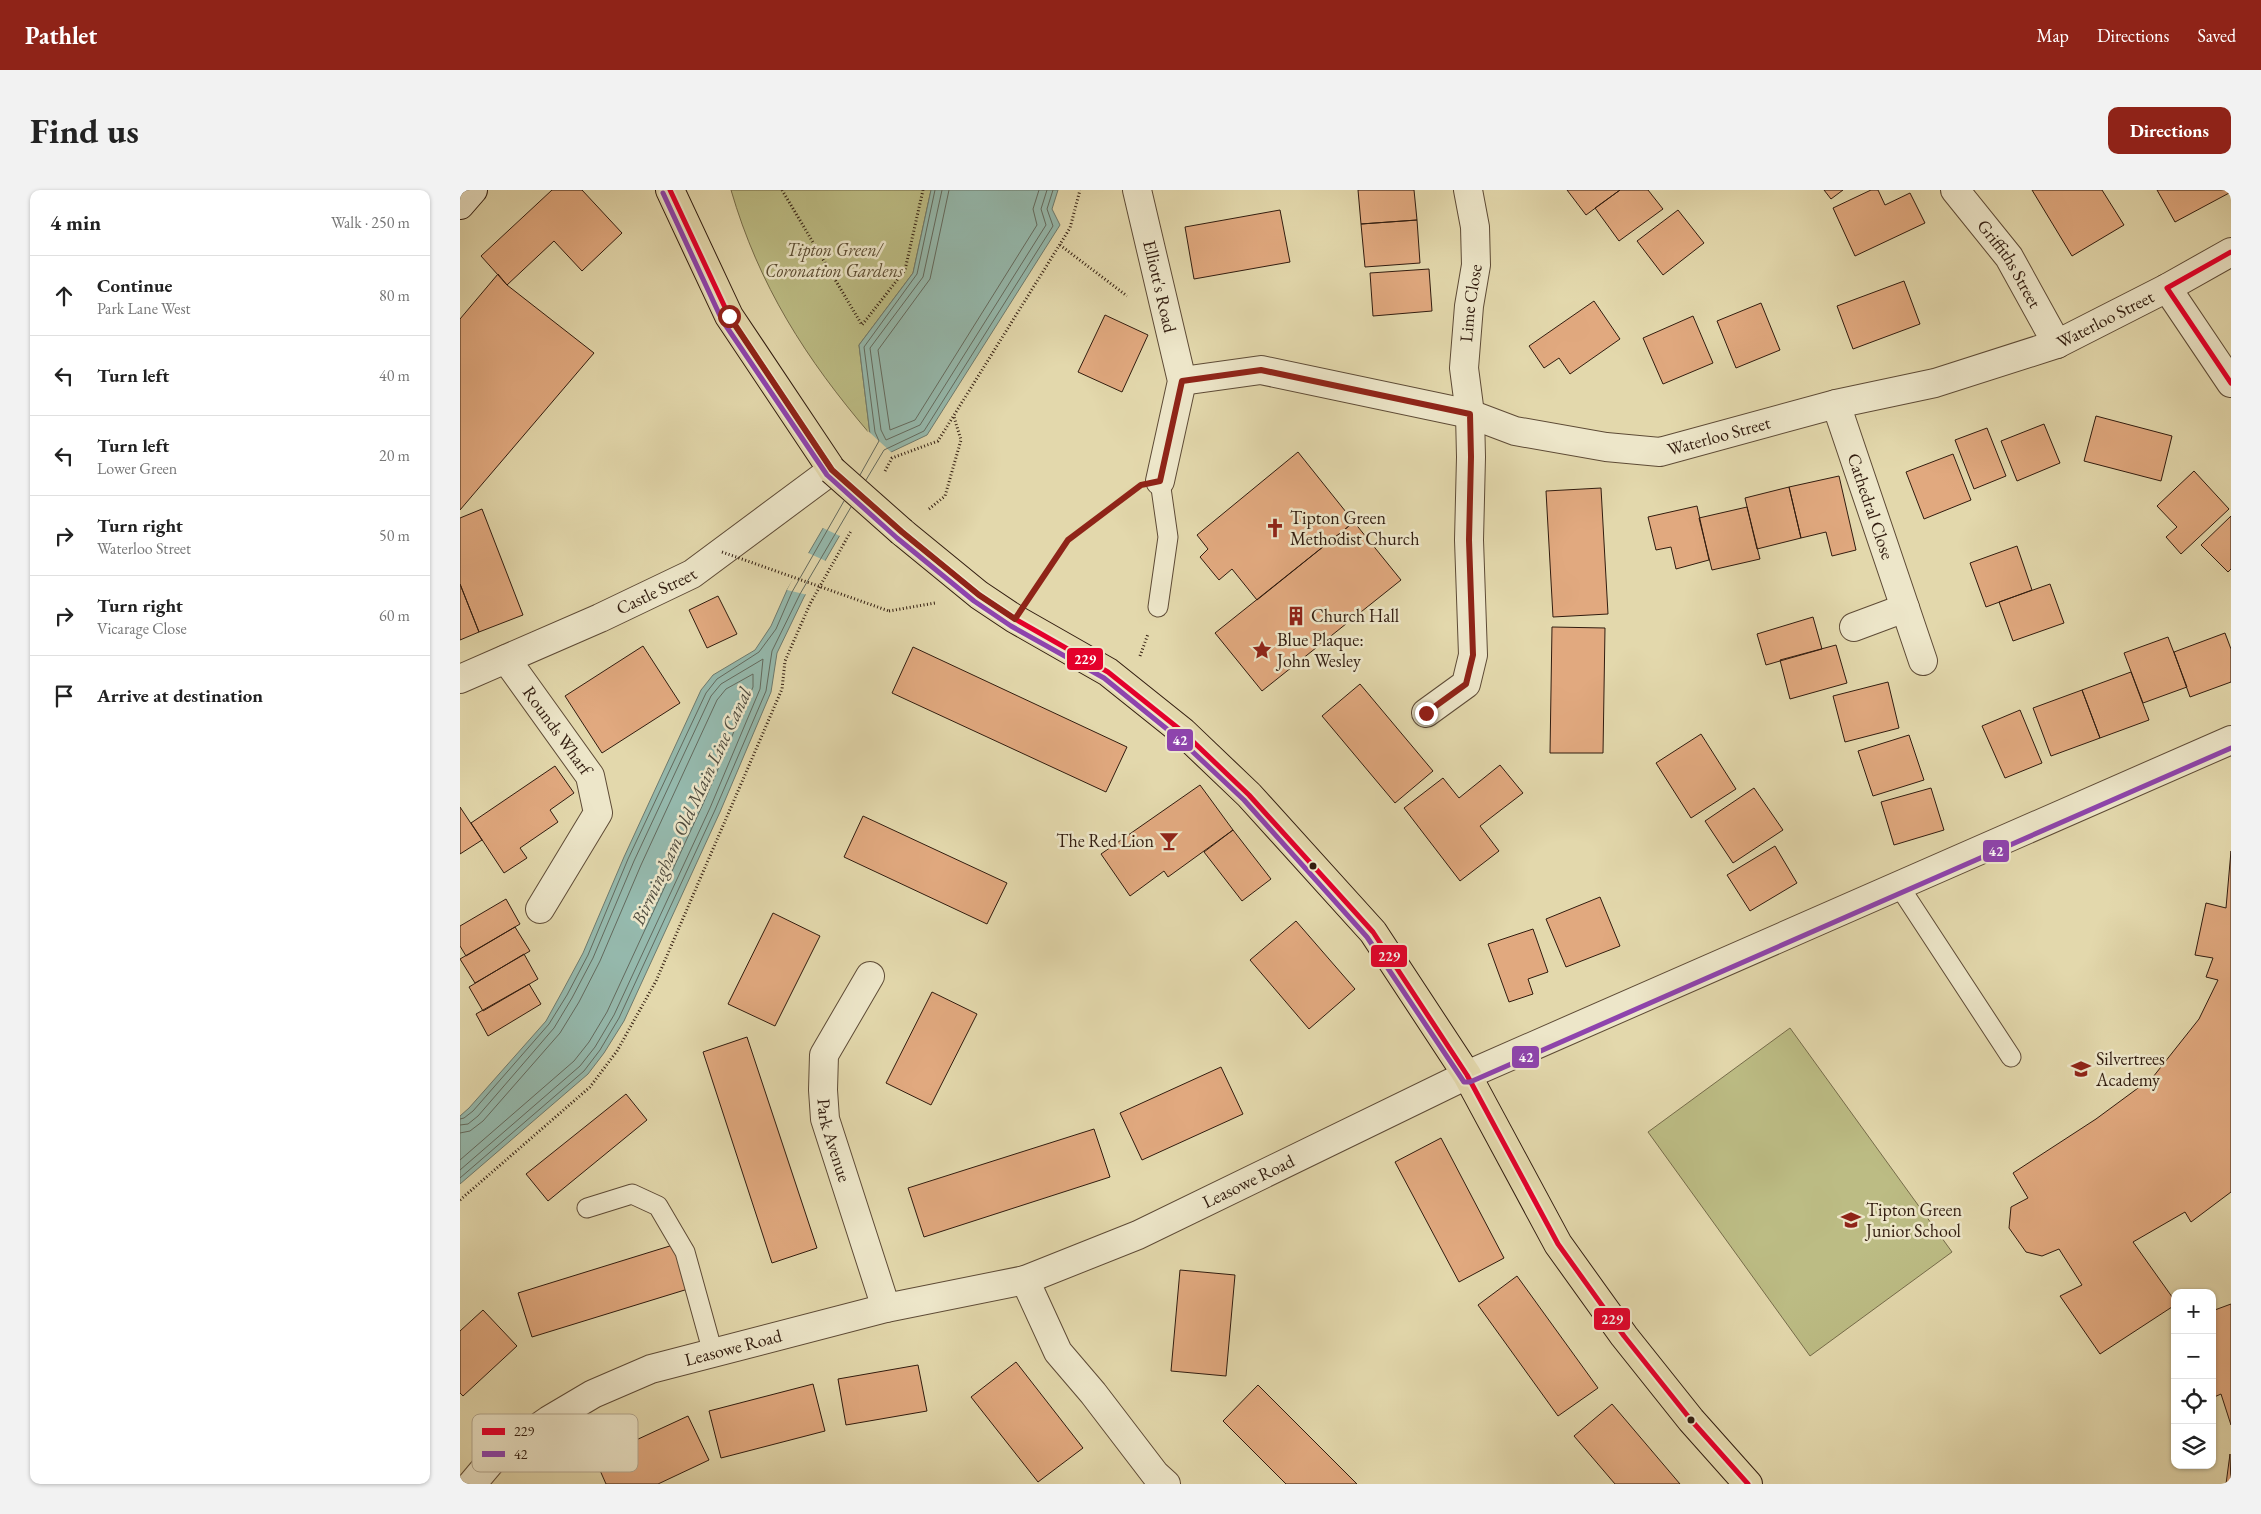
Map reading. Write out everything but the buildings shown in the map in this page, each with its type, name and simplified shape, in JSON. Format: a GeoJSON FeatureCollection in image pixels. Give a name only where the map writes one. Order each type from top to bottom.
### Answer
{"type":"FeatureCollection","features":[{"type":"Feature","properties":{"kind":"main road"},"geometry":{"type":"LineString","coordinates":[[670,190],[729,316],[832,470],[902,532],[979,595],[1015,619],[1108,672],[1183,732],[1249,795],[1372,932],[1467,1075],[1558,1244],[1630,1344],[1691,1420],[1748,1484]]}},
{"type":"Feature","properties":{"kind":"street"},"geometry":{"type":"LineString","coordinates":[[460,205],[473,190]]}},
{"type":"Feature","properties":{"kind":"street","name":"Elliott's Road"},"geometry":{"type":"LineString","coordinates":[[1137,190],[1182,381]]}},
{"type":"Feature","properties":{"kind":"street","name":"Lime Close"},"geometry":{"type":"LineString","coordinates":[[1426,713],[1466,684],[1473,655],[1469,540],[1470,414],[1464,368],[1469,306],[1476,265],[1475,226],[1468,190]]}},
{"type":"Feature","properties":{"kind":"street","name":"Griffiths Street"},"geometry":{"type":"LineString","coordinates":[[1955,190],[2009,257],[2058,344]]}},
{"type":"Feature","properties":{"kind":"street","name":"Waterloo Street"},"geometry":{"type":"LineString","coordinates":[[1182,381],[1261,370],[1470,414],[1515,431],[1606,448],[1660,452],[1836,404],[1935,383],[2058,344],[2168,288],[2231,252]]}},
{"type":"Feature","properties":{"kind":"street"},"geometry":{"type":"LineString","coordinates":[[2168,288],[2231,383]]}},
{"type":"Feature","properties":{"kind":"street"},"geometry":{"type":"LineString","coordinates":[[1160,481],[1182,381]]}},
{"type":"Feature","properties":{"kind":"street","name":"Cathedral Close"},"geometry":{"type":"LineString","coordinates":[[1836,404],[1923,661]]}},
{"type":"Feature","properties":{"kind":"street","name":"Castle Street"},"geometry":{"type":"LineString","coordinates":[[460,679],[600,618],[692,574],[832,470]]}},
{"type":"Feature","properties":{"kind":"street"},"geometry":{"type":"LineString","coordinates":[[1854,627],[1905,608]]}},
{"type":"Feature","properties":{"kind":"street","name":"Rounds Wharf"},"geometry":{"type":"LineString","coordinates":[[506,659],[590,776],[598,813],[540,909]]}},
{"type":"Feature","properties":{"kind":"street","name":"Leasowe Road"},"geometry":{"type":"LineString","coordinates":[[559,1414],[593,1394],[651,1369],[886,1308],[1025,1280],[1138,1235],[1467,1075],[2231,740]]}},
{"type":"Feature","properties":{"kind":"street","name":"Park Avenue"},"geometry":{"type":"LineString","coordinates":[[870,976],[824,1055],[823,1090],[825,1119],[886,1308]]}},
{"type":"Feature","properties":{"kind":"street"},"geometry":{"type":"LineString","coordinates":[[1025,1280],[1058,1352],[1093,1393],[1155,1474],[1166,1484]]}},
{"type":"Feature","properties":{"kind":"street","name":"Leasowe Road"},"geometry":{"type":"LineString","coordinates":[[472,1484],[482,1472]]}},
{"type":"Feature","properties":{"kind":"lane"},"geometry":{"type":"LineString","coordinates":[[1158,607],[1168,537],[1160,481]]}},
{"type":"Feature","properties":{"kind":"lane"},"geometry":{"type":"LineString","coordinates":[[1900,886],[2011,1057]]}},
{"type":"Feature","properties":{"kind":"lane"},"geometry":{"type":"LineString","coordinates":[[587,1208],[632,1194],[658,1206],[685,1252],[713,1353]]}},
{"type":"Feature","properties":{"kind":"path"},"geometry":{"type":"LineString","coordinates":[[782,190],[862,324],[905,270],[923,190]]}},
{"type":"Feature","properties":{"kind":"path"},"geometry":{"type":"LineString","coordinates":[[892,458],[938,441],[1070,228],[1080,190]]}},
{"type":"Feature","properties":{"kind":"path"},"geometry":{"type":"LineString","coordinates":[[1060,245],[1170,328]]}},
{"type":"Feature","properties":{"kind":"path"},"geometry":{"type":"LineString","coordinates":[[929,509],[945,496],[960,440],[954,416]]}},
{"type":"Feature","properties":{"kind":"path"},"geometry":{"type":"LineString","coordinates":[[1015,619],[1068,540],[1141,485],[1160,481]]}},
{"type":"Feature","properties":{"kind":"path"},"geometry":{"type":"LineString","coordinates":[[722,552],[889,611]]}},
{"type":"Feature","properties":{"kind":"path"},"geometry":{"type":"LineString","coordinates":[[460,1200],[590,1087],[617,1050],[656,981],[782,689],[785,661],[810,604]]}},
{"type":"Feature","properties":{"kind":"path"},"geometry":{"type":"LineString","coordinates":[[1128,688],[1158,607]]}},
{"type":"Feature","properties":{"kind":"green space","name":"Tipton Green/ Coronation Gardens"},"geometry":{"type":"Polygon","coordinates":[[[731,190],[931,190],[913,273],[859,345],[870,434],[825,378],[787,320],[770,290],[756,258],[742,225],[731,190]]]}},
{"type":"Feature","properties":{"kind":"green space"},"geometry":{"type":"Polygon","coordinates":[[[1790,1028],[1952,1252],[1810,1356],[1648,1132],[1790,1028]]]}},
{"type":"Feature","properties":{"kind":"water","name":"Birmingham Old Main Line Canal"},"geometry":{"type":"Polygon","coordinates":[[[931,190],[1058,190],[1052,209],[1060,225],[927,435],[887,454],[804,597],[777,653],[771,692],[720,812],[624,1021],[604,1053],[588,1074],[460,1184],[460,1116],[546,1021],[583,953],[624,857],[701,690],[713,675],[755,650],[771,626],[787,590],[874,441],[870,434],[859,345],[913,273],[931,190]]]}},
{"type":"Feature","properties":{"kind":"pier"},"geometry":{"type":"Polygon","coordinates":[[[867,430],[892,453],[842,537],[821,527],[871,441],[867,430]]]}},
{"type":"Feature","properties":{"kind":"pier"},"geometry":{"type":"Polygon","coordinates":[[[806,552],[828,562],[808,595],[787,590],[806,552]]]}},
{"type":"Feature","properties":{"kind":"transit line","name":"229"},"geometry":{"type":"LineString","coordinates":[[670,190],[729,316],[832,470],[902,532],[979,595],[1015,619],[1108,672],[1183,732],[1249,795],[1373,932],[1467,1075],[1558,1244],[1624,1336],[1691,1420],[1748,1484]]}},
{"type":"Feature","properties":{"kind":"transit line","name":"42"},"geometry":{"type":"LineString","coordinates":[[663,193],[722,320],[827,475],[897,538],[974,601],[1011,626],[1104,678],[1178,738],[1244,800],[1367,937],[1464,1082],[1470,1082],[2231,748]]}},
{"type":"Feature","properties":{"kind":"transit line","name":"229"},"geometry":{"type":"LineString","coordinates":[[2167,288],[2231,252]]}},
{"type":"Feature","properties":{"kind":"transit line","name":"229"},"geometry":{"type":"LineString","coordinates":[[2167,288],[2231,383]]}},
{"type":"Feature","properties":{"kind":"place","name":"Tipton Green Methodist Church"},"geometry":{"type":"Point","coordinates":[1275,528]}},
{"type":"Feature","properties":{"kind":"place","name":"Church Hall"},"geometry":{"type":"Point","coordinates":[1296,616]}},
{"type":"Feature","properties":{"kind":"place","name":"Blue Plaque: John Wesley"},"geometry":{"type":"Point","coordinates":[1262,650]}},
{"type":"Feature","properties":{"kind":"place","name":"The Red Lion"},"geometry":{"type":"Point","coordinates":[1169,841]}},
{"type":"Feature","properties":{"kind":"place","name":"Silvertrees Academy"},"geometry":{"type":"Point","coordinates":[2081,1069]}},
{"type":"Feature","properties":{"kind":"place","name":"Tipton Green Junior School"},"geometry":{"type":"Point","coordinates":[1851,1220]}},
{"type":"Feature","properties":{"kind":"route"},"geometry":{"type":"LineString","coordinates":[[729,316],[832,470],[902,532],[979,595],[1015,619],[1068,540],[1141,485],[1160,481],[1182,381],[1261,370],[1470,414],[1469,540],[1473,655],[1466,684],[1426,713]]}}]}
